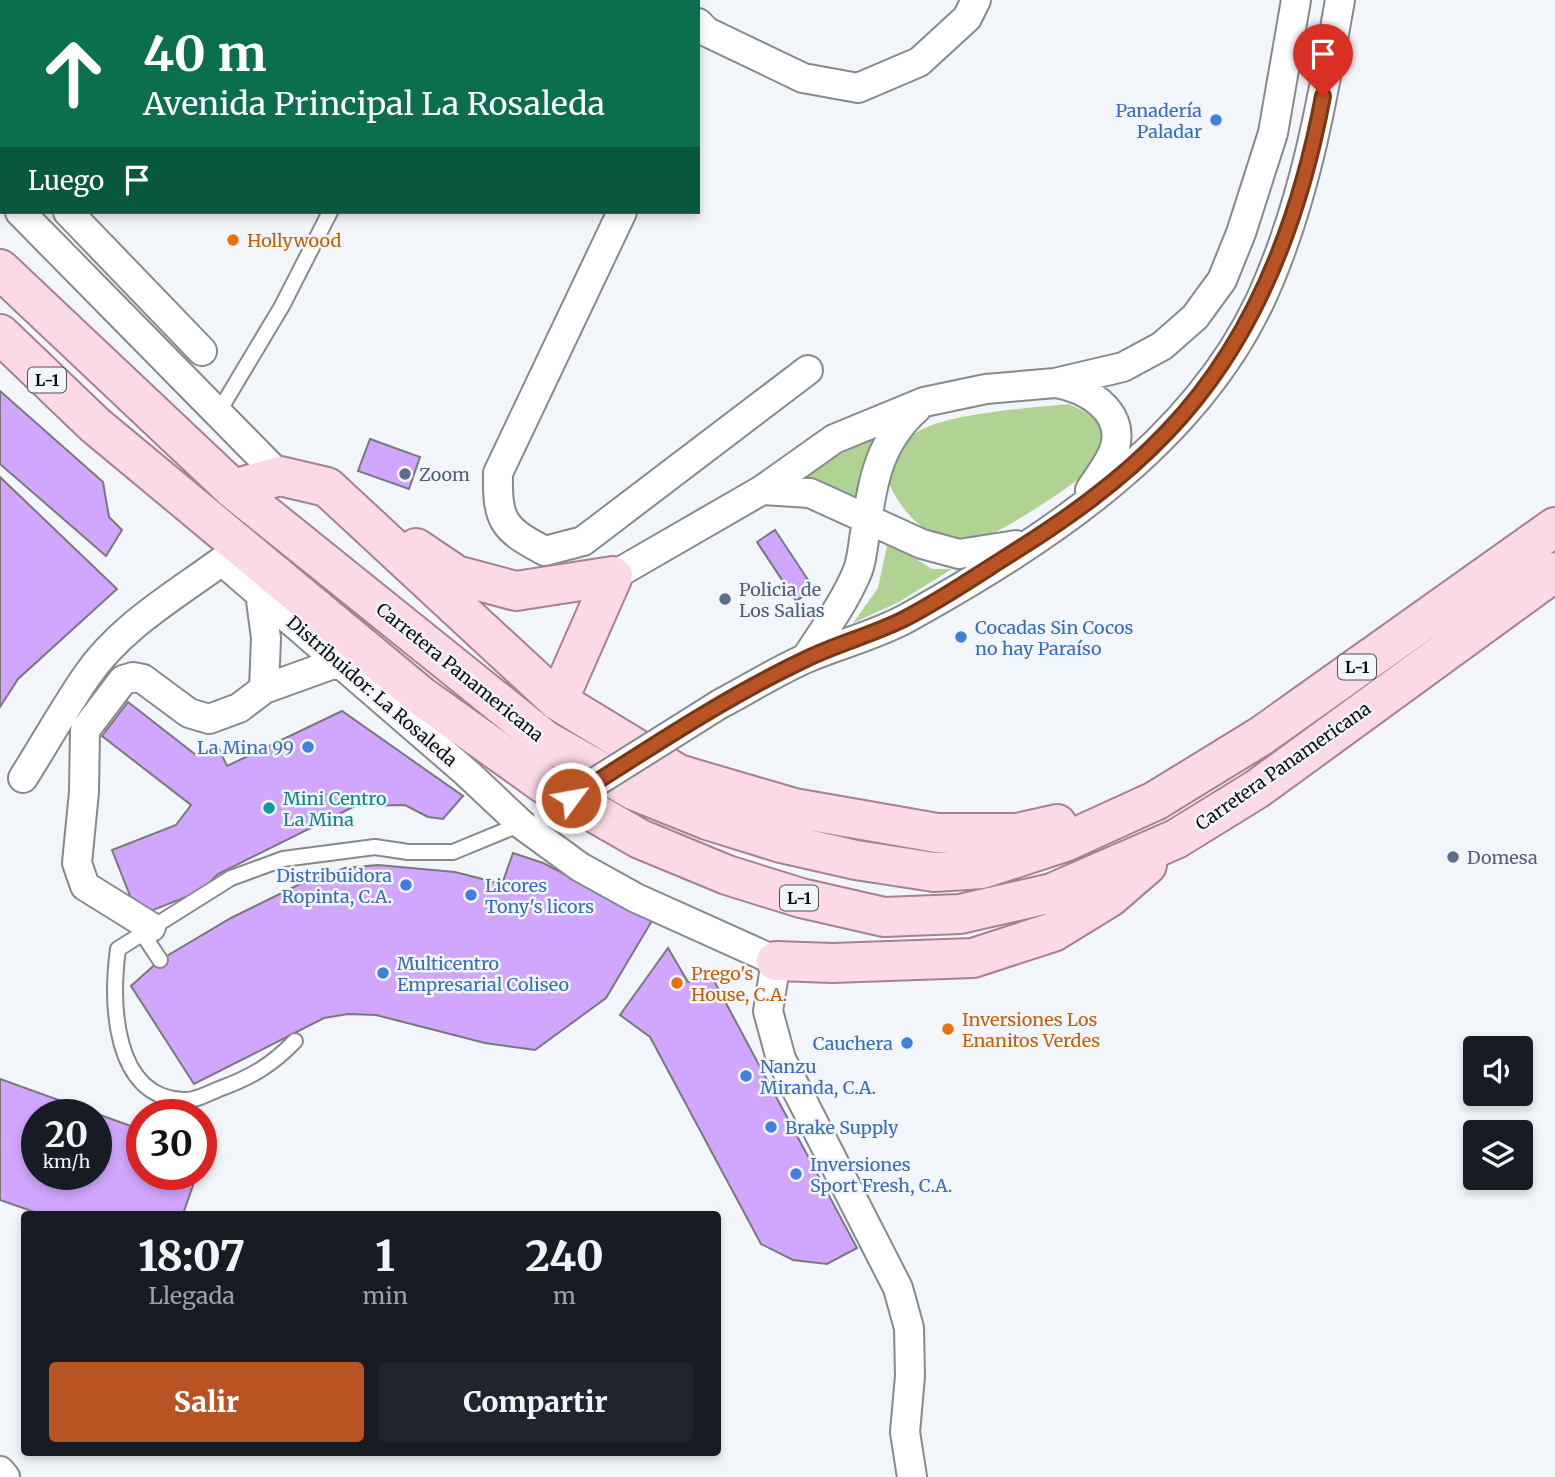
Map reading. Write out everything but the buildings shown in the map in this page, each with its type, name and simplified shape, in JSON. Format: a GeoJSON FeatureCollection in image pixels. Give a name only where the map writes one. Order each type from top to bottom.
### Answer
{"type":"FeatureCollection","features":[{"type":"Feature","properties":{"kind":"main road","name":"Carretera Panamericana"},"geometry":{"type":"LineString","coordinates":[[0,269],[233,489],[545,740],[635,791],[706,820],[781,843],[934,872],[982,869],[1065,842],[1155,801],[1261,736],[1555,527]]}},
{"type":"Feature","properties":{"kind":"main road","name":"Carretera Panamericana"},"geometry":{"type":"LineString","coordinates":[[0,334],[94,425],[421,696],[544,784],[640,839],[727,875],[801,898],[884,917],[961,914],[1052,893],[1176,839],[1257,789],[1555,572]]}},
{"type":"Feature","properties":{"kind":"main road"},"geometry":{"type":"LineString","coordinates":[[94,425],[222,561]]}},
{"type":"Feature","properties":{"kind":"main road"},"geometry":{"type":"LineString","coordinates":[[233,489],[280,475]]}},
{"type":"Feature","properties":{"kind":"main road","name":"L-1"},"geometry":{"type":"LineString","coordinates":[[280,475],[327,487],[558,701],[678,774],[794,808],[937,834],[1017,833],[1155,801]]}},
{"type":"Feature","properties":{"kind":"main road"},"geometry":{"type":"LineString","coordinates":[[327,487],[456,575],[516,591],[613,576]]}},
{"type":"Feature","properties":{"kind":"main road"},"geometry":{"type":"LineString","coordinates":[[558,701],[613,576]]}},
{"type":"Feature","properties":{"kind":"main road"},"geometry":{"type":"LineString","coordinates":[[776,961],[832,963],[973,958],[1053,932],[1110,897],[1176,839]]}},
{"type":"Feature","properties":{"kind":"street"},"geometry":{"type":"LineString","coordinates":[[701,35],[803,78],[859,88],[919,62],[967,18],[976,0]]}},
{"type":"Feature","properties":{"kind":"street"},"geometry":{"type":"LineString","coordinates":[[613,576],[762,490],[834,439],[924,402],[986,389],[1055,383],[1123,367],[1162,346],[1195,317],[1222,280],[1241,233],[1273,133],[1296,0]]}},
{"type":"Feature","properties":{"kind":"street"},"geometry":{"type":"LineString","coordinates":[[521,824],[548,812],[720,704],[806,659],[904,619],[1075,513],[1168,431],[1234,347],[1259,302],[1281,248],[1314,144],[1340,0]]}},
{"type":"Feature","properties":{"kind":"street"},"geometry":{"type":"LineString","coordinates":[[22,214],[280,475]]}},
{"type":"Feature","properties":{"kind":"street"},"geometry":{"type":"LineString","coordinates":[[70,214],[202,351]]}},
{"type":"Feature","properties":{"kind":"street"},"geometry":{"type":"LineString","coordinates":[[621,214],[498,473],[497,506],[513,534],[545,551],[583,541],[807,370]]}},
{"type":"Feature","properties":{"kind":"street"},"geometry":{"type":"LineString","coordinates":[[1055,383],[1079,387],[1100,401],[1115,425],[1115,447],[1075,513]]}},
{"type":"Feature","properties":{"kind":"street"},"geometry":{"type":"LineString","coordinates":[[806,659],[840,606],[859,569],[876,469],[883,450],[904,420],[924,402]]}},
{"type":"Feature","properties":{"kind":"street"},"geometry":{"type":"LineString","coordinates":[[762,490],[810,494],[922,544],[959,554],[1030,542]]}},
{"type":"Feature","properties":{"kind":"street"},"geometry":{"type":"LineString","coordinates":[[23,778],[87,676],[113,646],[147,612],[222,561]]}},
{"type":"Feature","properties":{"kind":"street","name":"Distribuidor: La Rosaleda"},"geometry":{"type":"LineString","coordinates":[[222,561],[521,824],[580,867],[636,898],[776,961]]}},
{"type":"Feature","properties":{"kind":"street"},"geometry":{"type":"LineString","coordinates":[[260,593],[265,638],[264,689]]}},
{"type":"Feature","properties":{"kind":"street"},"geometry":{"type":"LineString","coordinates":[[147,930],[85,886],[78,863],[84,792],[85,730],[123,680],[134,677],[143,680],[189,713],[209,719],[239,708],[264,689],[339,662]]}},
{"type":"Feature","properties":{"kind":"street"},"geometry":{"type":"LineString","coordinates":[[776,961],[768,1011],[781,1059],[898,1288],[909,1328],[910,1376],[905,1432],[912,1477]]}},
{"type":"Feature","properties":{"kind":"street"},"geometry":{"type":"LineString","coordinates":[[0,1471],[5,1477]]}},
{"type":"Feature","properties":{"kind":"lane"},"geometry":{"type":"LineString","coordinates":[[218,413],[282,306],[329,214]]}},
{"type":"Feature","properties":{"kind":"lane"},"geometry":{"type":"LineString","coordinates":[[295,1041],[268,1067],[210,1093],[185,1101],[152,1092],[130,1068],[117,1027],[113,988],[118,949],[231,878],[283,859],[375,847],[408,852],[453,852],[521,824]]}},
{"type":"Feature","properties":{"kind":"lane"},"geometry":{"type":"LineString","coordinates":[[147,930],[160,960]]}},
{"type":"Feature","properties":{"kind":"green space"},"geometry":{"type":"Polygon","coordinates":[[[1069,404],[1087,413],[1097,422],[1103,433],[1104,444],[1096,463],[1055,496],[983,538],[951,540],[930,532],[906,511],[889,484],[904,447],[912,436],[924,428],[986,413],[1069,404]]]}},
{"type":"Feature","properties":{"kind":"green space"},"geometry":{"type":"Polygon","coordinates":[[[875,438],[864,461],[859,502],[831,487],[800,480],[838,455],[875,438]]]}},
{"type":"Feature","properties":{"kind":"green space"},"geometry":{"type":"Polygon","coordinates":[[[888,541],[932,569],[952,569],[899,602],[853,623],[878,588],[888,541]]]}},
{"type":"Feature","properties":{"kind":"place","name":"Panadería Paladar"},"geometry":{"type":"Point","coordinates":[1216,120]}},
{"type":"Feature","properties":{"kind":"place","name":"Hollywood"},"geometry":{"type":"Point","coordinates":[233,240]}},
{"type":"Feature","properties":{"kind":"place","name":"Zoom"},"geometry":{"type":"Point","coordinates":[405,474]}},
{"type":"Feature","properties":{"kind":"place","name":"Policia de Los Salias"},"geometry":{"type":"Point","coordinates":[725,599]}},
{"type":"Feature","properties":{"kind":"place","name":"Cocadas Sin Cocos no hay Paraíso"},"geometry":{"type":"Point","coordinates":[961,637]}},
{"type":"Feature","properties":{"kind":"place","name":"La Mina 99"},"geometry":{"type":"Point","coordinates":[308,747]}},
{"type":"Feature","properties":{"kind":"place","name":"Mini Centro La Mina"},"geometry":{"type":"Point","coordinates":[269,808]}},
{"type":"Feature","properties":{"kind":"place","name":"Domesa"},"geometry":{"type":"Point","coordinates":[1453,857]}},
{"type":"Feature","properties":{"kind":"place","name":"Distribuidora Ropinta, C.A."},"geometry":{"type":"Point","coordinates":[406,885]}},
{"type":"Feature","properties":{"kind":"place","name":"Licores Tony's licors"},"geometry":{"type":"Point","coordinates":[471,895]}},
{"type":"Feature","properties":{"kind":"place","name":"Multicentro Empresarial Coliseo"},"geometry":{"type":"Point","coordinates":[383,973]}},
{"type":"Feature","properties":{"kind":"place","name":"Prego's House, C.A."},"geometry":{"type":"Point","coordinates":[677,983]}},
{"type":"Feature","properties":{"kind":"place","name":"Inversiones Los Enanitos Verdes"},"geometry":{"type":"Point","coordinates":[948,1029]}},
{"type":"Feature","properties":{"kind":"place","name":"Cauchera"},"geometry":{"type":"Point","coordinates":[907,1043]}},
{"type":"Feature","properties":{"kind":"place","name":"Nanzu Miranda, C.A."},"geometry":{"type":"Point","coordinates":[746,1076]}},
{"type":"Feature","properties":{"kind":"place","name":"Brake Supply"},"geometry":{"type":"Point","coordinates":[771,1127]}},
{"type":"Feature","properties":{"kind":"place","name":"Inversiones Sport Fresh, C.A."},"geometry":{"type":"Point","coordinates":[796,1174]}},
{"type":"Feature","properties":{"kind":"route"},"geometry":{"type":"LineString","coordinates":[[571,798],[720,704],[806,659],[904,619],[968,581],[1075,513],[1168,431],[1210,381],[1234,347],[1259,302],[1281,248],[1314,144],[1323,96]]}}]}
